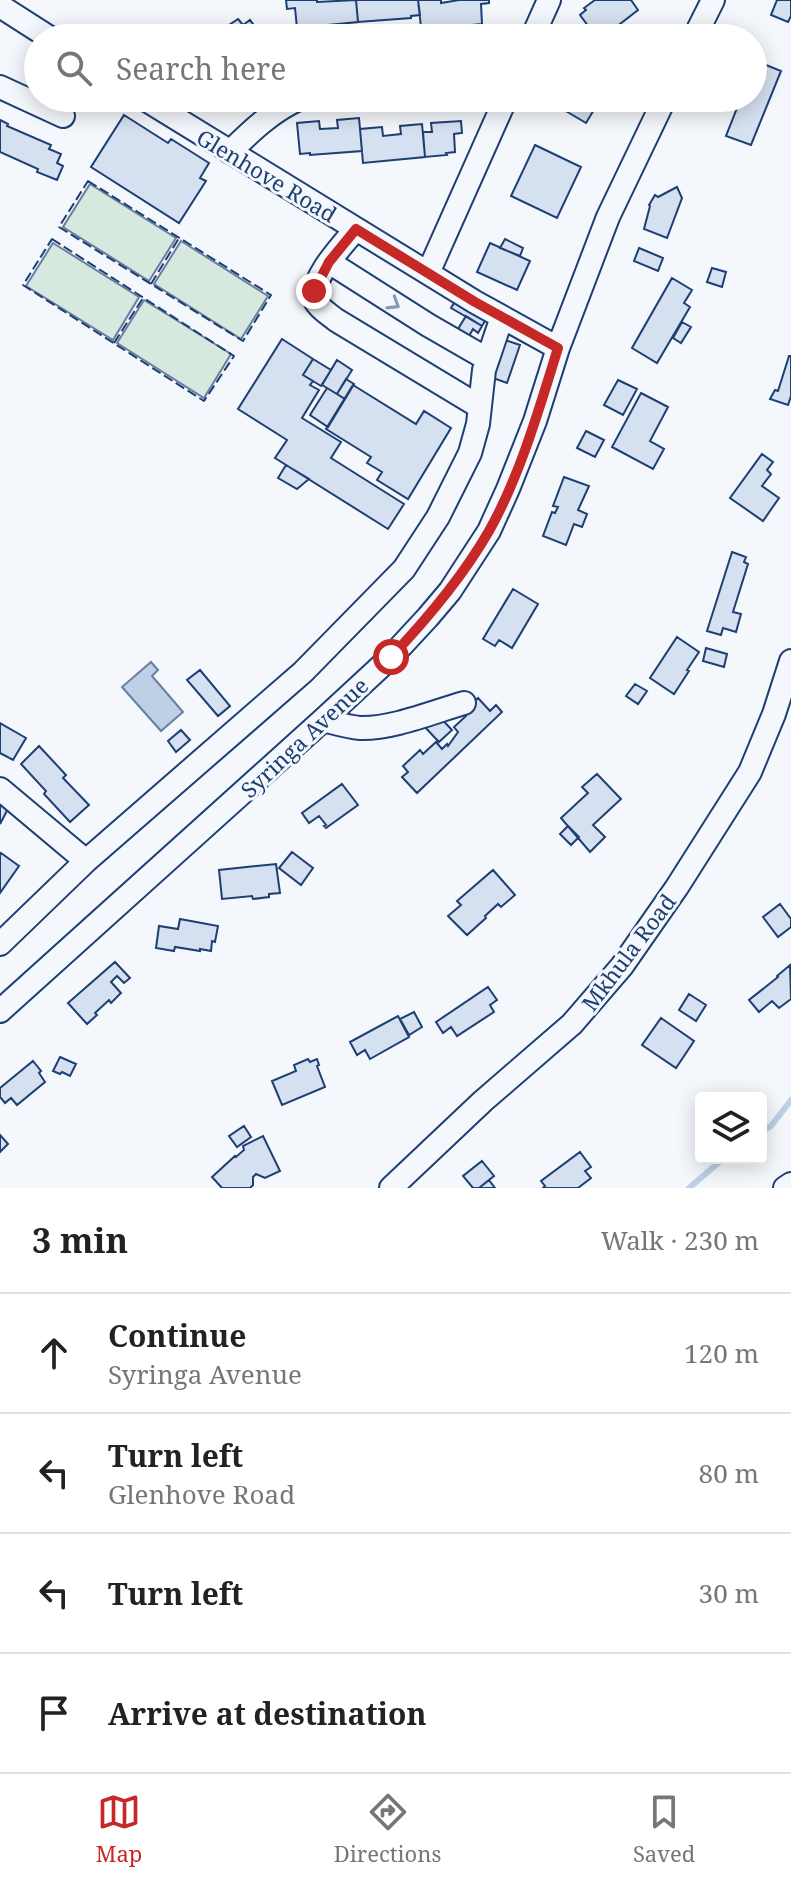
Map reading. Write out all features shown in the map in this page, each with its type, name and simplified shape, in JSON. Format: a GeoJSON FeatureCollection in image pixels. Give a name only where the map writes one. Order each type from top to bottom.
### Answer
{"type":"FeatureCollection","features":[{"type":"Feature","properties":{"kind":"street"},"geometry":{"type":"LineString","coordinates":[[538,24],[549,0]]}},
{"type":"Feature","properties":{"kind":"street"},"geometry":{"type":"LineString","coordinates":[[701,24],[713,0]]}},
{"type":"Feature","properties":{"kind":"street"},"geometry":{"type":"LineString","coordinates":[[0,6],[28,24]]}},
{"type":"Feature","properties":{"kind":"street"},"geometry":{"type":"LineString","coordinates":[[0,87],[24,98]]}},
{"type":"Feature","properties":{"kind":"street"},"geometry":{"type":"LineString","coordinates":[[54,112],[63,116]]}},
{"type":"Feature","properties":{"kind":"street","name":"Glenhove Road"},"geometry":{"type":"LineString","coordinates":[[166,112],[428,273],[558,348]]}},
{"type":"Feature","properties":{"kind":"street"},"geometry":{"type":"LineString","coordinates":[[230,152],[276,112]]}},
{"type":"Feature","properties":{"kind":"street"},"geometry":{"type":"LineString","coordinates":[[428,273],[500,112]]}},
{"type":"Feature","properties":{"kind":"street","name":"Syringa Avenue"},"geometry":{"type":"LineString","coordinates":[[0,1011],[391,657],[450,591],[482,542],[508,489],[608,217],[658,112]]}},
{"type":"Feature","properties":{"kind":"street"},"geometry":{"type":"LineString","coordinates":[[356,229],[329,262],[314,291],[317,305],[336,320],[480,407]]}},
{"type":"Feature","properties":{"kind":"street"},"geometry":{"type":"LineString","coordinates":[[329,262],[487,359]]}},
{"type":"Feature","properties":{"kind":"street"},"geometry":{"type":"LineString","coordinates":[[2,937],[303,672],[404,569],[438,517],[470,453],[487,359],[502,317]]}},
{"type":"Feature","properties":{"kind":"street","name":"Mkhula Road"},"geometry":{"type":"LineString","coordinates":[[391,1188],[483,1101],[572,1024],[622,966],[677,887],[750,772],[774,714],[791,661]]}},
{"type":"Feature","properties":{"kind":"street"},"geometry":{"type":"LineString","coordinates":[[323,720],[351,727],[369,727],[392,724],[464,703]]}},
{"type":"Feature","properties":{"kind":"street"},"geometry":{"type":"LineString","coordinates":[[0,789],[86,861]]}},
{"type":"Feature","properties":{"kind":"street"},"geometry":{"type":"LineString","coordinates":[[785,1188],[791,1184]]}},
{"type":"Feature","properties":{"kind":"shaded area"},"geometry":{"type":"Polygon","coordinates":[[[90,184],[176,238],[149,281],[63,227],[90,184]]]}},
{"type":"Feature","properties":{"kind":"shaded area"},"geometry":{"type":"Polygon","coordinates":[[[181,241],[268,296],[241,339],[154,284],[181,241]]]}},
{"type":"Feature","properties":{"kind":"shaded area"},"geometry":{"type":"Polygon","coordinates":[[[53,243],[139,297],[113,340],[26,286],[53,243]]]}},
{"type":"Feature","properties":{"kind":"shaded area"},"geometry":{"type":"Polygon","coordinates":[[[144,300],[231,354],[204,398],[117,343],[144,300]]]}},
{"type":"Feature","properties":{"kind":"water"},"geometry":{"type":"Polygon","coordinates":[[[151,662],[158,670],[152,676],[183,712],[161,731],[122,687],[151,662]]]}},
{"type":"Feature","properties":{"kind":"building"},"geometry":{"type":"Polygon","coordinates":[[[286,0],[356,0],[358,22],[297,24],[295,8],[287,9],[286,0]]]}},
{"type":"Feature","properties":{"kind":"building"},"geometry":{"type":"Polygon","coordinates":[[[356,0],[418,0],[420,15],[358,22],[356,0]]]}},
{"type":"Feature","properties":{"kind":"building"},"geometry":{"type":"Polygon","coordinates":[[[418,0],[441,0],[441,3],[489,0],[489,3],[481,4],[482,24],[421,24],[418,0]]]}},
{"type":"Feature","properties":{"kind":"building"},"geometry":{"type":"Polygon","coordinates":[[[595,0],[631,0],[638,10],[620,24],[587,24],[580,15],[586,10],[584,8],[595,0]]]}},
{"type":"Feature","properties":{"kind":"building"},"geometry":{"type":"Polygon","coordinates":[[[777,0],[791,0],[788,22],[771,15],[777,0]]]}},
{"type":"Feature","properties":{"kind":"building"},"geometry":{"type":"Polygon","coordinates":[[[767,65],[781,71],[767,106],[767,65]]]}},
{"type":"Feature","properties":{"kind":"building"},"geometry":{"type":"Polygon","coordinates":[[[567,112],[593,112],[586,123],[567,112]]]}},
{"type":"Feature","properties":{"kind":"building"},"geometry":{"type":"Polygon","coordinates":[[[735,112],[764,112],[751,145],[726,136],[735,112]]]}},
{"type":"Feature","properties":{"kind":"building"},"geometry":{"type":"Polygon","coordinates":[[[124,115],[168,143],[171,139],[209,163],[200,178],[206,181],[179,223],[91,167],[124,115]]]}},
{"type":"Feature","properties":{"kind":"building"},"geometry":{"type":"Polygon","coordinates":[[[359,118],[362,151],[300,154],[297,123],[319,121],[320,129],[338,128],[337,120],[359,118]]]}},
{"type":"Feature","properties":{"kind":"building"},"geometry":{"type":"Polygon","coordinates":[[[0,120],[51,145],[49,149],[61,154],[57,163],[63,166],[57,180],[0,152],[0,120]]]}},
{"type":"Feature","properties":{"kind":"building"},"geometry":{"type":"Polygon","coordinates":[[[461,121],[462,133],[454,134],[455,152],[425,157],[423,132],[432,132],[431,123],[461,121]]]}},
{"type":"Feature","properties":{"kind":"building"},"geometry":{"type":"Polygon","coordinates":[[[422,124],[425,157],[363,163],[360,129],[382,127],[383,136],[401,134],[400,126],[422,124]]]}},
{"type":"Feature","properties":{"kind":"building"},"geometry":{"type":"Polygon","coordinates":[[[535,145],[581,167],[557,218],[511,196],[535,145]]]}},
{"type":"Feature","properties":{"kind":"building"},"geometry":{"type":"Polygon","coordinates":[[[677,187],[682,198],[667,238],[644,229],[649,205],[655,195],[658,197],[677,187]]]}},
{"type":"Feature","properties":{"kind":"building"},"geometry":{"type":"Polygon","coordinates":[[[505,239],[523,248],[520,256],[500,248],[505,239]]]}},
{"type":"Feature","properties":{"kind":"building"},"geometry":{"type":"Polygon","coordinates":[[[490,243],[530,261],[517,290],[477,272],[490,243]]]}},
{"type":"Feature","properties":{"kind":"building"},"geometry":{"type":"Polygon","coordinates":[[[639,248],[663,258],[658,271],[634,261],[639,248]]]}},
{"type":"Feature","properties":{"kind":"building"},"geometry":{"type":"Polygon","coordinates":[[[712,268],[726,272],[722,287],[707,282],[712,268]]]}},
{"type":"Feature","properties":{"kind":"building"},"geometry":{"type":"Polygon","coordinates":[[[672,278],[692,290],[684,303],[690,307],[657,363],[632,348],[672,278]]]}},
{"type":"Feature","properties":{"kind":"building"},"geometry":{"type":"Polygon","coordinates":[[[466,284],[496,303],[482,326],[451,308],[466,284]]]}},
{"type":"Feature","properties":{"kind":"building"},"geometry":{"type":"Polygon","coordinates":[[[466,316],[482,326],[478,333],[473,329],[469,336],[458,329],[466,316]]]}},
{"type":"Feature","properties":{"kind":"building"},"geometry":{"type":"Polygon","coordinates":[[[682,322],[691,327],[681,343],[673,338],[682,322]]]}},
{"type":"Feature","properties":{"kind":"building"},"geometry":{"type":"Polygon","coordinates":[[[282,339],[313,359],[303,375],[313,381],[310,385],[319,390],[302,418],[341,442],[331,458],[404,504],[388,529],[275,458],[287,440],[238,409],[282,339]]]}},
{"type":"Feature","properties":{"kind":"building"},"geometry":{"type":"Polygon","coordinates":[[[502,339],[520,345],[507,383],[490,377],[502,339]]]}},
{"type":"Feature","properties":{"kind":"building"},"geometry":{"type":"Polygon","coordinates":[[[789,356],[791,396],[788,405],[770,399],[775,390],[778,391],[789,356]]]}},
{"type":"Feature","properties":{"kind":"building"},"geometry":{"type":"Polygon","coordinates":[[[313,359],[331,370],[321,386],[303,375],[313,359]]]}},
{"type":"Feature","properties":{"kind":"building"},"geometry":{"type":"Polygon","coordinates":[[[337,360],[352,370],[337,394],[322,385],[337,360]]]}},
{"type":"Feature","properties":{"kind":"building"},"geometry":{"type":"Polygon","coordinates":[[[346,379],[354,384],[345,399],[337,394],[346,379]]]}},
{"type":"Feature","properties":{"kind":"building"},"geometry":{"type":"Polygon","coordinates":[[[618,380],[637,389],[623,415],[604,405],[618,380]]]}},
{"type":"Feature","properties":{"kind":"building"},"geometry":{"type":"Polygon","coordinates":[[[353,385],[416,424],[424,411],[451,428],[408,499],[377,480],[382,472],[367,463],[371,457],[326,429],[353,385]]]}},
{"type":"Feature","properties":{"kind":"building"},"geometry":{"type":"Polygon","coordinates":[[[327,388],[345,399],[328,427],[310,415],[327,388]]]}},
{"type":"Feature","properties":{"kind":"building"},"geometry":{"type":"Polygon","coordinates":[[[641,393],[668,407],[650,441],[664,449],[653,469],[612,447],[641,393]]]}},
{"type":"Feature","properties":{"kind":"building"},"geometry":{"type":"Polygon","coordinates":[[[586,431],[604,440],[595,457],[577,448],[586,431]]]}},
{"type":"Feature","properties":{"kind":"building"},"geometry":{"type":"Polygon","coordinates":[[[762,454],[773,462],[767,470],[771,474],[762,486],[779,498],[763,521],[730,498],[762,454]]]}},
{"type":"Feature","properties":{"kind":"building"},"geometry":{"type":"Polygon","coordinates":[[[286,465],[309,479],[297,489],[278,478],[286,465]]]}},
{"type":"Feature","properties":{"kind":"building"},"geometry":{"type":"Polygon","coordinates":[[[564,477],[589,486],[578,510],[587,514],[582,527],[574,524],[566,545],[543,536],[552,512],[555,513],[558,507],[553,506],[564,477]]]}},
{"type":"Feature","properties":{"kind":"building"},"geometry":{"type":"Polygon","coordinates":[[[732,552],[746,557],[744,562],[748,564],[733,612],[741,614],[736,632],[723,628],[721,635],[707,631],[732,552]]]}},
{"type":"Feature","properties":{"kind":"building"},"geometry":{"type":"Polygon","coordinates":[[[513,589],[538,604],[512,648],[499,640],[495,646],[483,639],[513,589]]]}},
{"type":"Feature","properties":{"kind":"building"},"geometry":{"type":"Polygon","coordinates":[[[677,637],[699,652],[674,694],[650,678],[677,637]]]}},
{"type":"Feature","properties":{"kind":"building"},"geometry":{"type":"Polygon","coordinates":[[[706,648],[727,654],[724,667],[703,661],[706,648]]]}},
{"type":"Feature","properties":{"kind":"building"},"geometry":{"type":"Polygon","coordinates":[[[200,670],[230,706],[218,716],[187,680],[200,670]]]}},
{"type":"Feature","properties":{"kind":"building"},"geometry":{"type":"Polygon","coordinates":[[[635,684],[647,691],[638,704],[626,696],[635,684]]]}},
{"type":"Feature","properties":{"kind":"building"},"geometry":{"type":"Polygon","coordinates":[[[478,698],[490,711],[496,705],[502,712],[417,793],[402,777],[408,772],[403,766],[420,750],[423,754],[436,742],[442,749],[448,746],[458,732],[454,727],[466,716],[462,712],[478,698]]]}},
{"type":"Feature","properties":{"kind":"building"},"geometry":{"type":"Polygon","coordinates":[[[435,712],[452,730],[439,742],[422,724],[435,712]]]}},
{"type":"Feature","properties":{"kind":"building"},"geometry":{"type":"Polygon","coordinates":[[[0,723],[26,738],[13,760],[0,753],[0,723]]]}},
{"type":"Feature","properties":{"kind":"building"},"geometry":{"type":"Polygon","coordinates":[[[181,730],[190,740],[176,752],[168,741],[181,730]]]}},
{"type":"Feature","properties":{"kind":"building"},"geometry":{"type":"Polygon","coordinates":[[[39,746],[89,805],[70,822],[21,764],[39,746]]]}},
{"type":"Feature","properties":{"kind":"building"},"geometry":{"type":"Polygon","coordinates":[[[597,774],[621,799],[593,825],[605,837],[590,852],[561,818],[588,793],[582,787],[597,774]]]}},
{"type":"Feature","properties":{"kind":"building"},"geometry":{"type":"Polygon","coordinates":[[[342,784],[358,805],[326,828],[319,816],[309,823],[302,813],[342,784]]]}},
{"type":"Feature","properties":{"kind":"building"},"geometry":{"type":"Polygon","coordinates":[[[0,801],[9,807],[0,824],[0,801]]]}},
{"type":"Feature","properties":{"kind":"building"},"geometry":{"type":"Polygon","coordinates":[[[568,826],[579,837],[571,845],[560,834],[568,826]]]}},
{"type":"Feature","properties":{"kind":"building"},"geometry":{"type":"Polygon","coordinates":[[[292,852],[313,868],[301,885],[279,868],[292,852]]]}},
{"type":"Feature","properties":{"kind":"building"},"geometry":{"type":"Polygon","coordinates":[[[0,855],[19,866],[0,893],[0,855]]]}},
{"type":"Feature","properties":{"kind":"building"},"geometry":{"type":"Polygon","coordinates":[[[276,864],[280,893],[253,899],[252,896],[222,899],[219,870],[276,864]]]}},
{"type":"Feature","properties":{"kind":"building"},"geometry":{"type":"Polygon","coordinates":[[[493,870],[515,895],[501,907],[498,904],[467,935],[448,916],[461,905],[457,901],[493,870]]]}},
{"type":"Feature","properties":{"kind":"building"},"geometry":{"type":"Polygon","coordinates":[[[780,904],[791,919],[791,927],[778,937],[763,917],[780,904]]]}},
{"type":"Feature","properties":{"kind":"building"},"geometry":{"type":"Polygon","coordinates":[[[180,919],[218,926],[211,951],[156,948],[159,926],[178,929],[180,919]]]}},
{"type":"Feature","properties":{"kind":"building"},"geometry":{"type":"Polygon","coordinates":[[[115,962],[130,978],[124,983],[117,976],[111,982],[121,993],[111,1003],[109,1000],[87,1024],[68,1003],[115,962]]]}},
{"type":"Feature","properties":{"kind":"building"},"geometry":{"type":"Polygon","coordinates":[[[790,965],[791,999],[779,1008],[772,1001],[759,1012],[749,1000],[790,965]]]}},
{"type":"Feature","properties":{"kind":"building"},"geometry":{"type":"Polygon","coordinates":[[[488,987],[497,1000],[490,1005],[494,1012],[457,1036],[451,1027],[443,1033],[436,1022],[488,987]]]}},
{"type":"Feature","properties":{"kind":"building"},"geometry":{"type":"Polygon","coordinates":[[[689,994],[706,1005],[696,1021],[679,1010],[689,994]]]}},
{"type":"Feature","properties":{"kind":"building"},"geometry":{"type":"Polygon","coordinates":[[[414,1012],[422,1027],[409,1035],[400,1019],[414,1012]]]}},
{"type":"Feature","properties":{"kind":"building"},"geometry":{"type":"Polygon","coordinates":[[[398,1016],[409,1037],[370,1059],[365,1050],[357,1055],[350,1042],[398,1016]]]}},
{"type":"Feature","properties":{"kind":"building"},"geometry":{"type":"Polygon","coordinates":[[[661,1018],[694,1041],[676,1068],[642,1045],[661,1018]]]}},
{"type":"Feature","properties":{"kind":"building"},"geometry":{"type":"Polygon","coordinates":[[[60,1057],[76,1064],[70,1076],[53,1071],[60,1057]]]}},
{"type":"Feature","properties":{"kind":"building"},"geometry":{"type":"Polygon","coordinates":[[[308,1059],[310,1062],[317,1059],[325,1087],[282,1105],[272,1081],[296,1071],[294,1065],[308,1059]]]}},
{"type":"Feature","properties":{"kind":"building"},"geometry":{"type":"Polygon","coordinates":[[[33,1061],[45,1082],[17,1105],[11,1098],[5,1103],[0,1097],[0,1088],[33,1061]]]}},
{"type":"Feature","properties":{"kind":"building"},"geometry":{"type":"Polygon","coordinates":[[[244,1126],[251,1137],[237,1147],[229,1136],[244,1126]]]}},
{"type":"Feature","properties":{"kind":"building"},"geometry":{"type":"Polygon","coordinates":[[[0,1135],[8,1144],[0,1152],[0,1135]]]}},
{"type":"Feature","properties":{"kind":"building"},"geometry":{"type":"Polygon","coordinates":[[[263,1136],[280,1171],[265,1178],[256,1174],[250,1188],[222,1188],[212,1177],[244,1150],[243,1146],[263,1136]]]}},
{"type":"Feature","properties":{"kind":"building"},"geometry":{"type":"Polygon","coordinates":[[[580,1152],[591,1167],[585,1171],[591,1178],[578,1188],[543,1188],[545,1186],[541,1181],[580,1152]]]}},
{"type":"Feature","properties":{"kind":"building"},"geometry":{"type":"Polygon","coordinates":[[[482,1161],[494,1176],[479,1188],[473,1188],[463,1176],[482,1161]]]}},
{"type":"Feature","properties":{"kind":"building"},"geometry":{"type":"Polygon","coordinates":[[[489,1180],[495,1188],[479,1188],[489,1180]]]}},
{"type":"Feature","properties":{"kind":"waterway"},"geometry":{"type":"LineString","coordinates":[[767,1128],[791,1100]]}},
{"type":"Feature","properties":{"kind":"waterway"},"geometry":{"type":"LineString","coordinates":[[689,1188],[717,1164]]}},
{"type":"Feature","properties":{"kind":"fence"},"geometry":{"type":"LineString","coordinates":[[88,181],[271,295],[243,341],[59,227],[88,181]]}},
{"type":"Feature","properties":{"kind":"fence"},"geometry":{"type":"LineString","coordinates":[[151,284],[179,238]]}},
{"type":"Feature","properties":{"kind":"fence"},"geometry":{"type":"LineString","coordinates":[[52,239],[234,356],[204,401],[23,285],[52,239]]}},
{"type":"Feature","properties":{"kind":"fence"},"geometry":{"type":"LineString","coordinates":[[114,343],[143,298]]}},
{"type":"Feature","properties":{"kind":"route"},"geometry":{"type":"LineString","coordinates":[[314,291],[329,262],[356,229],[475,302],[558,348],[535,421],[489,531],[450,591],[391,657]]}}]}
